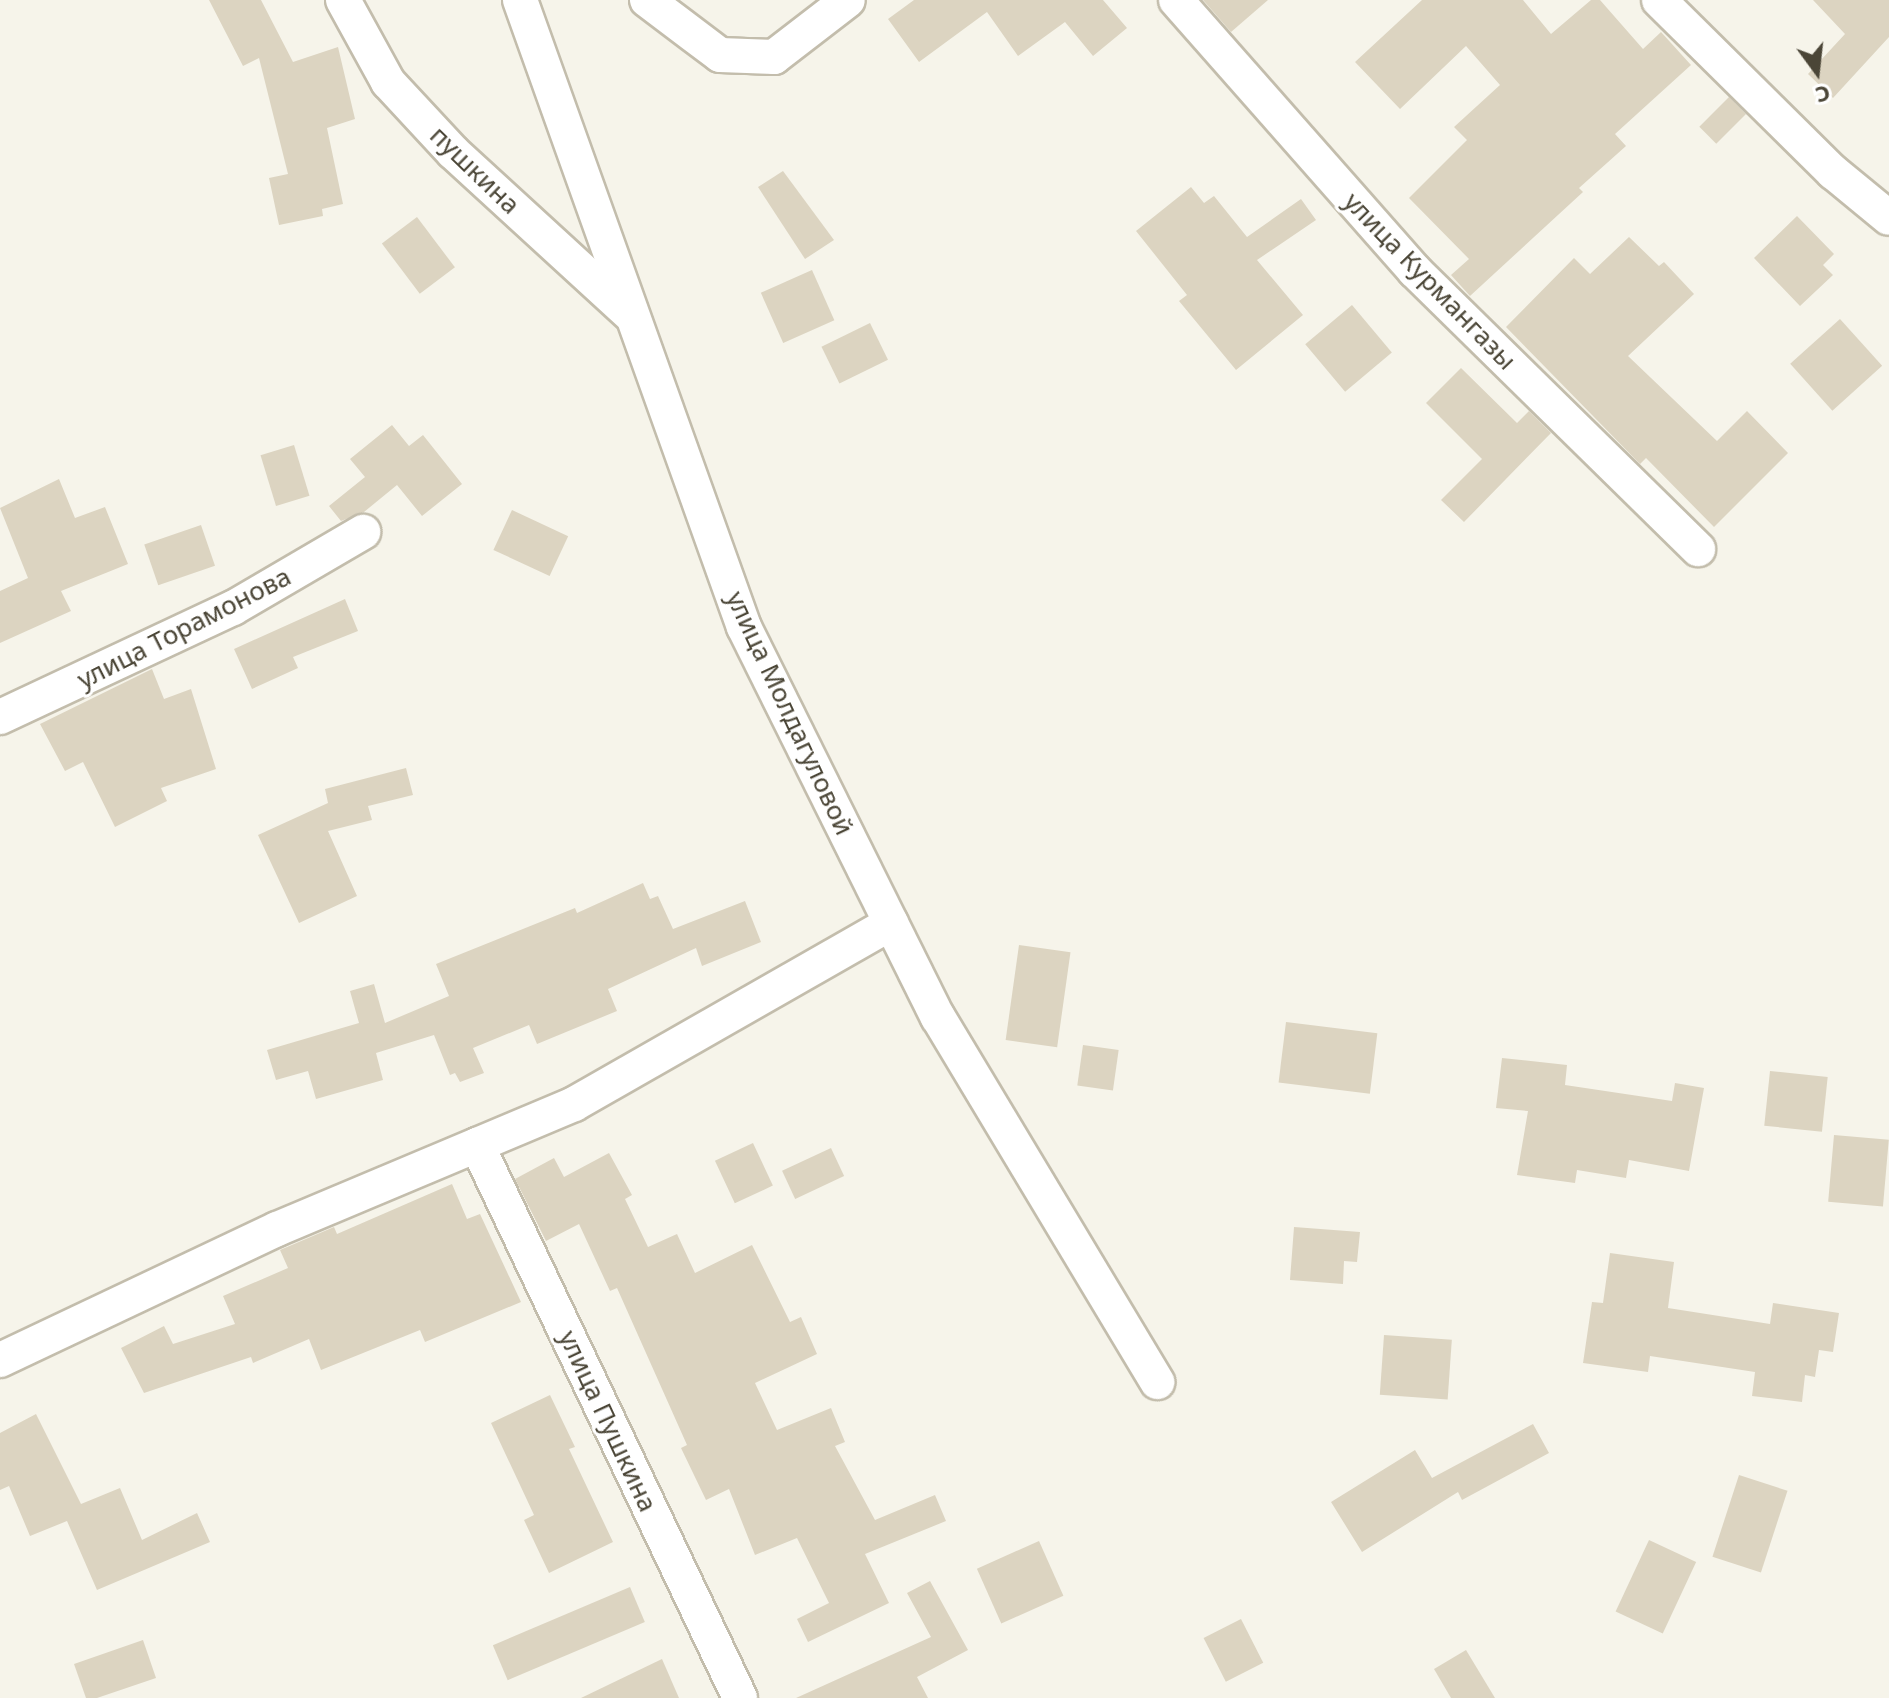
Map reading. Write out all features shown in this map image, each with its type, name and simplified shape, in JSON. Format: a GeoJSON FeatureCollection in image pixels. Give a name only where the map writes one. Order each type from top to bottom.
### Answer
{"type":"FeatureCollection","features":[{"type":"Feature","properties":{"kind":"street","name":"пушкина"},"geometry":{"type":"LineString","coordinates":[[343,0],[388,82],[453,152],[633,317]]}},
{"type":"Feature","properties":{"kind":"street","name":"улица Молдагуловой"},"geometry":{"type":"LineString","coordinates":[[520,0],[744,627],[938,1017],[1157,1382]]}},
{"type":"Feature","properties":{"kind":"street"},"geometry":{"type":"LineString","coordinates":[[647,0],[720,55],[774,57],[848,0]]}},
{"type":"Feature","properties":{"kind":"street","name":"улица Курмангазы"},"geometry":{"type":"LineString","coordinates":[[1176,0],[1415,271],[1698,549]]}},
{"type":"Feature","properties":{"kind":"street"},"geometry":{"type":"LineString","coordinates":[[1659,0],[1833,172],[1889,218]]}},
{"type":"Feature","properties":{"kind":"street","name":"улица Торамонова"},"geometry":{"type":"LineString","coordinates":[[0,717],[233,608],[363,532]]}},
{"type":"Feature","properties":{"kind":"street"},"geometry":{"type":"LineString","coordinates":[[0,1360],[277,1229],[574,1104],[891,923]]}},
{"type":"Feature","properties":{"kind":"street","name":"улица Пушкина"},"geometry":{"type":"LineString","coordinates":[[477,1145],[740,1698]]}},
{"type":"Feature","properties":{"kind":"building"},"geometry":{"type":"Polygon","coordinates":[[[209,0],[261,0],[293,62],[338,47],[355,119],[327,128],[343,204],[322,209],[323,216],[279,225],[269,178],[288,174],[259,58],[243,66],[209,0]]]}},
{"type":"Feature","properties":{"kind":"building"},"geometry":{"type":"Polygon","coordinates":[[[914,0],[1103,0],[1127,28],[1093,56],[1065,22],[1018,56],[987,12],[919,62],[888,19],[914,0]]]}},
{"type":"Feature","properties":{"kind":"building"},"geometry":{"type":"Polygon","coordinates":[[[1203,0],[1268,0],[1231,32],[1203,0]]]}},
{"type":"Feature","properties":{"kind":"building"},"geometry":{"type":"Polygon","coordinates":[[[1422,0],[1523,0],[1551,34],[1591,0],[1600,0],[1643,49],[1661,32],[1691,65],[1615,134],[1626,146],[1579,188],[1583,192],[1470,296],[1451,275],[1469,259],[1409,198],[1467,140],[1454,127],[1500,85],[1466,46],[1400,109],[1355,62],[1422,0]]]}},
{"type":"Feature","properties":{"kind":"building"},"geometry":{"type":"Polygon","coordinates":[[[1813,0],[1889,0],[1889,37],[1833,98],[1808,74],[1845,34],[1813,0]]]}},
{"type":"Feature","properties":{"kind":"building"},"geometry":{"type":"Polygon","coordinates":[[[1729,97],[1746,114],[1716,144],[1699,127],[1729,97]]]}},
{"type":"Feature","properties":{"kind":"building"},"geometry":{"type":"Polygon","coordinates":[[[783,171],[834,240],[805,259],[758,187],[783,171]]]}},
{"type":"Feature","properties":{"kind":"building"},"geometry":{"type":"Polygon","coordinates":[[[1191,187],[1204,203],[1214,196],[1247,237],[1301,199],[1316,220],[1257,260],[1303,315],[1236,370],[1179,301],[1187,295],[1136,231],[1191,187]]]}},
{"type":"Feature","properties":{"kind":"building"},"geometry":{"type":"Polygon","coordinates":[[[1797,216],[1834,254],[1823,265],[1833,275],[1800,306],[1754,258],[1797,216]]]}},
{"type":"Feature","properties":{"kind":"building"},"geometry":{"type":"Polygon","coordinates":[[[417,217],[455,267],[420,294],[382,243],[417,217]]]}},
{"type":"Feature","properties":{"kind":"building"},"geometry":{"type":"Polygon","coordinates":[[[1629,237],[1659,266],[1664,262],[1694,294],[1628,356],[1717,441],[1747,411],[1788,453],[1714,527],[1646,458],[1640,464],[1506,327],[1574,258],[1590,274],[1629,237]]]}},
{"type":"Feature","properties":{"kind":"building"},"geometry":{"type":"Polygon","coordinates":[[[812,270],[834,320],[783,343],[761,293],[812,270]]]}},
{"type":"Feature","properties":{"kind":"building"},"geometry":{"type":"Polygon","coordinates":[[[1352,305],[1392,352],[1345,392],[1305,344],[1352,305]]]}},
{"type":"Feature","properties":{"kind":"building"},"geometry":{"type":"Polygon","coordinates":[[[1840,319],[1882,366],[1832,411],[1790,364],[1840,319]]]}},
{"type":"Feature","properties":{"kind":"building"},"geometry":{"type":"Polygon","coordinates":[[[870,323],[888,360],[839,384],[821,347],[870,323]]]}},
{"type":"Feature","properties":{"kind":"building"},"geometry":{"type":"Polygon","coordinates":[[[1461,368],[1517,423],[1529,411],[1551,433],[1464,522],[1441,500],[1482,459],[1426,403],[1461,368]]]}},
{"type":"Feature","properties":{"kind":"building"},"geometry":{"type":"Polygon","coordinates":[[[392,425],[409,446],[423,435],[462,484],[422,516],[397,485],[364,512],[341,521],[329,506],[365,477],[350,459],[392,425]]]}},
{"type":"Feature","properties":{"kind":"building"},"geometry":{"type":"Polygon","coordinates":[[[294,445],[309,496],[276,506],[261,455],[294,445]]]}},
{"type":"Feature","properties":{"kind":"building"},"geometry":{"type":"Polygon","coordinates":[[[59,479],[75,518],[105,507],[128,564],[61,591],[71,611],[0,643],[0,591],[28,578],[0,508],[59,479]]]}},
{"type":"Feature","properties":{"kind":"building"},"geometry":{"type":"Polygon","coordinates":[[[512,510],[568,536],[550,576],[493,550],[512,510]]]}},
{"type":"Feature","properties":{"kind":"building"},"geometry":{"type":"Polygon","coordinates":[[[201,525],[215,566],[158,585],[144,545],[201,525]]]}},
{"type":"Feature","properties":{"kind":"building"},"geometry":{"type":"Polygon","coordinates":[[[345,599],[358,631],[293,657],[298,668],[252,689],[234,649],[345,599]]]}},
{"type":"Feature","properties":{"kind":"building"},"geometry":{"type":"Polygon","coordinates":[[[152,669],[164,699],[191,689],[216,769],[161,788],[167,801],[115,827],[83,762],[65,771],[40,724],[152,669]]]}},
{"type":"Feature","properties":{"kind":"building"},"geometry":{"type":"Polygon","coordinates":[[[406,768],[413,795],[368,806],[372,820],[328,831],[357,896],[299,923],[258,835],[328,803],[325,789],[406,768]]]}},
{"type":"Feature","properties":{"kind":"building"},"geometry":{"type":"Polygon","coordinates":[[[643,883],[650,899],[658,896],[673,929],[745,901],[761,942],[702,966],[696,948],[608,989],[617,1011],[537,1044],[529,1025],[473,1048],[484,1073],[460,1082],[455,1073],[450,1075],[434,1035],[376,1053],[383,1080],[316,1099],[308,1071],[276,1080],[267,1050],[359,1023],[350,991],[374,984],[385,1023],[449,996],[436,964],[575,908],[577,913],[643,883]]]}},
{"type":"Feature","properties":{"kind":"building"},"geometry":{"type":"Polygon","coordinates":[[[1019,945],[1070,952],[1057,1047],[1006,1040],[1019,945]]]}},
{"type":"Feature","properties":{"kind":"building"},"geometry":{"type":"Polygon","coordinates":[[[1286,1022],[1377,1033],[1370,1094],[1279,1083],[1286,1022]]]}},
{"type":"Feature","properties":{"kind":"building"},"geometry":{"type":"Polygon","coordinates":[[[1083,1045],[1119,1050],[1113,1091],[1077,1086],[1083,1045]]]}},
{"type":"Feature","properties":{"kind":"building"},"geometry":{"type":"Polygon","coordinates":[[[1502,1058],[1567,1065],[1565,1085],[1672,1101],[1675,1083],[1704,1088],[1689,1171],[1629,1160],[1626,1178],[1577,1170],[1575,1183],[1517,1175],[1528,1111],[1496,1108],[1502,1058]]]}},
{"type":"Feature","properties":{"kind":"building"},"geometry":{"type":"Polygon","coordinates":[[[1770,1071],[1828,1077],[1822,1132],[1764,1126],[1770,1071]]]}},
{"type":"Feature","properties":{"kind":"building"},"geometry":{"type":"Polygon","coordinates":[[[1834,1135],[1889,1140],[1883,1207],[1828,1202],[1834,1135]]]}},
{"type":"Feature","properties":{"kind":"building"},"geometry":{"type":"Polygon","coordinates":[[[753,1143],[773,1186],[735,1203],[715,1161],[753,1143]]]}},
{"type":"Feature","properties":{"kind":"building"},"geometry":{"type":"Polygon","coordinates":[[[831,1148],[844,1176],[795,1199],[782,1171],[831,1148]]]}},
{"type":"Feature","properties":{"kind":"building"},"geometry":{"type":"Polygon","coordinates":[[[609,1153],[632,1195],[625,1199],[648,1247],[677,1234],[695,1273],[752,1245],[790,1322],[801,1317],[817,1354],[755,1383],[777,1430],[831,1408],[845,1442],[835,1446],[875,1520],[935,1495],[946,1521],[865,1554],[889,1603],[808,1642],[797,1619],[829,1603],[797,1538],[755,1555],[729,1489],[706,1500],[681,1448],[687,1445],[617,1288],[610,1291],[579,1224],[546,1241],[515,1179],[554,1158],[564,1177],[609,1153]]]}},
{"type":"Feature","properties":{"kind":"building"},"geometry":{"type":"Polygon","coordinates":[[[452,1184],[467,1219],[480,1214],[521,1302],[425,1342],[420,1330],[321,1370],[309,1339],[253,1363],[251,1357],[144,1393],[121,1348],[164,1326],[173,1344],[235,1324],[223,1296],[288,1268],[280,1250],[334,1227],[337,1234],[452,1184]]]}},
{"type":"Feature","properties":{"kind":"building"},"geometry":{"type":"Polygon","coordinates":[[[1294,1227],[1360,1232],[1357,1262],[1344,1261],[1343,1284],[1290,1280],[1294,1227]]]}},
{"type":"Feature","properties":{"kind":"building"},"geometry":{"type":"Polygon","coordinates":[[[1610,1253],[1674,1262],[1668,1308],[1770,1324],[1773,1303],[1839,1313],[1833,1352],[1819,1350],[1815,1377],[1805,1375],[1802,1402],[1752,1396],[1755,1372],[1650,1356],[1648,1372],[1583,1363],[1592,1302],[1603,1303],[1610,1253]]]}},
{"type":"Feature","properties":{"kind":"building"},"geometry":{"type":"Polygon","coordinates":[[[1384,1335],[1452,1340],[1448,1400],[1380,1395],[1384,1335]]]}},
{"type":"Feature","properties":{"kind":"building"},"geometry":{"type":"Polygon","coordinates":[[[550,1395],[575,1447],[569,1449],[613,1542],[549,1573],[524,1520],[534,1515],[491,1423],[550,1395]]]}},
{"type":"Feature","properties":{"kind":"building"},"geometry":{"type":"Polygon","coordinates":[[[36,1414],[81,1504],[120,1488],[142,1540],[197,1513],[210,1542],[97,1590],[67,1521],[30,1536],[9,1486],[0,1490],[0,1433],[36,1414]]]}},
{"type":"Feature","properties":{"kind":"building"},"geometry":{"type":"Polygon","coordinates":[[[1533,1424],[1549,1453],[1462,1500],[1458,1492],[1362,1552],[1331,1502],[1415,1450],[1432,1478],[1533,1424]]]}},
{"type":"Feature","properties":{"kind":"building"},"geometry":{"type":"Polygon","coordinates":[[[1739,1475],[1788,1491],[1761,1573],[1712,1557],[1739,1475]]]}},
{"type":"Feature","properties":{"kind":"building"},"geometry":{"type":"Polygon","coordinates":[[[1649,1540],[1696,1562],[1663,1634],[1616,1612],[1649,1540]]]}},
{"type":"Feature","properties":{"kind":"building"},"geometry":{"type":"Polygon","coordinates":[[[1039,1541],[1063,1596],[1001,1623],[977,1569],[1039,1541]]]}},
{"type":"Feature","properties":{"kind":"building"},"geometry":{"type":"Polygon","coordinates":[[[930,1581],[968,1650],[917,1677],[928,1698],[796,1698],[931,1637],[907,1593],[930,1581]]]}},
{"type":"Feature","properties":{"kind":"building"},"geometry":{"type":"Polygon","coordinates":[[[630,1587],[645,1622],[508,1680],[493,1645],[630,1587]]]}},
{"type":"Feature","properties":{"kind":"building"},"geometry":{"type":"Polygon","coordinates":[[[1241,1619],[1263,1663],[1226,1682],[1204,1638],[1241,1619]]]}},
{"type":"Feature","properties":{"kind":"building"},"geometry":{"type":"Polygon","coordinates":[[[143,1640],[156,1678],[97,1698],[86,1698],[74,1664],[143,1640]]]}},
{"type":"Feature","properties":{"kind":"building"},"geometry":{"type":"Polygon","coordinates":[[[1466,1650],[1495,1698],[1451,1698],[1434,1669],[1466,1650]]]}},
{"type":"Feature","properties":{"kind":"building"},"geometry":{"type":"Polygon","coordinates":[[[662,1659],[679,1698],[581,1698],[662,1659]]]}}]}
